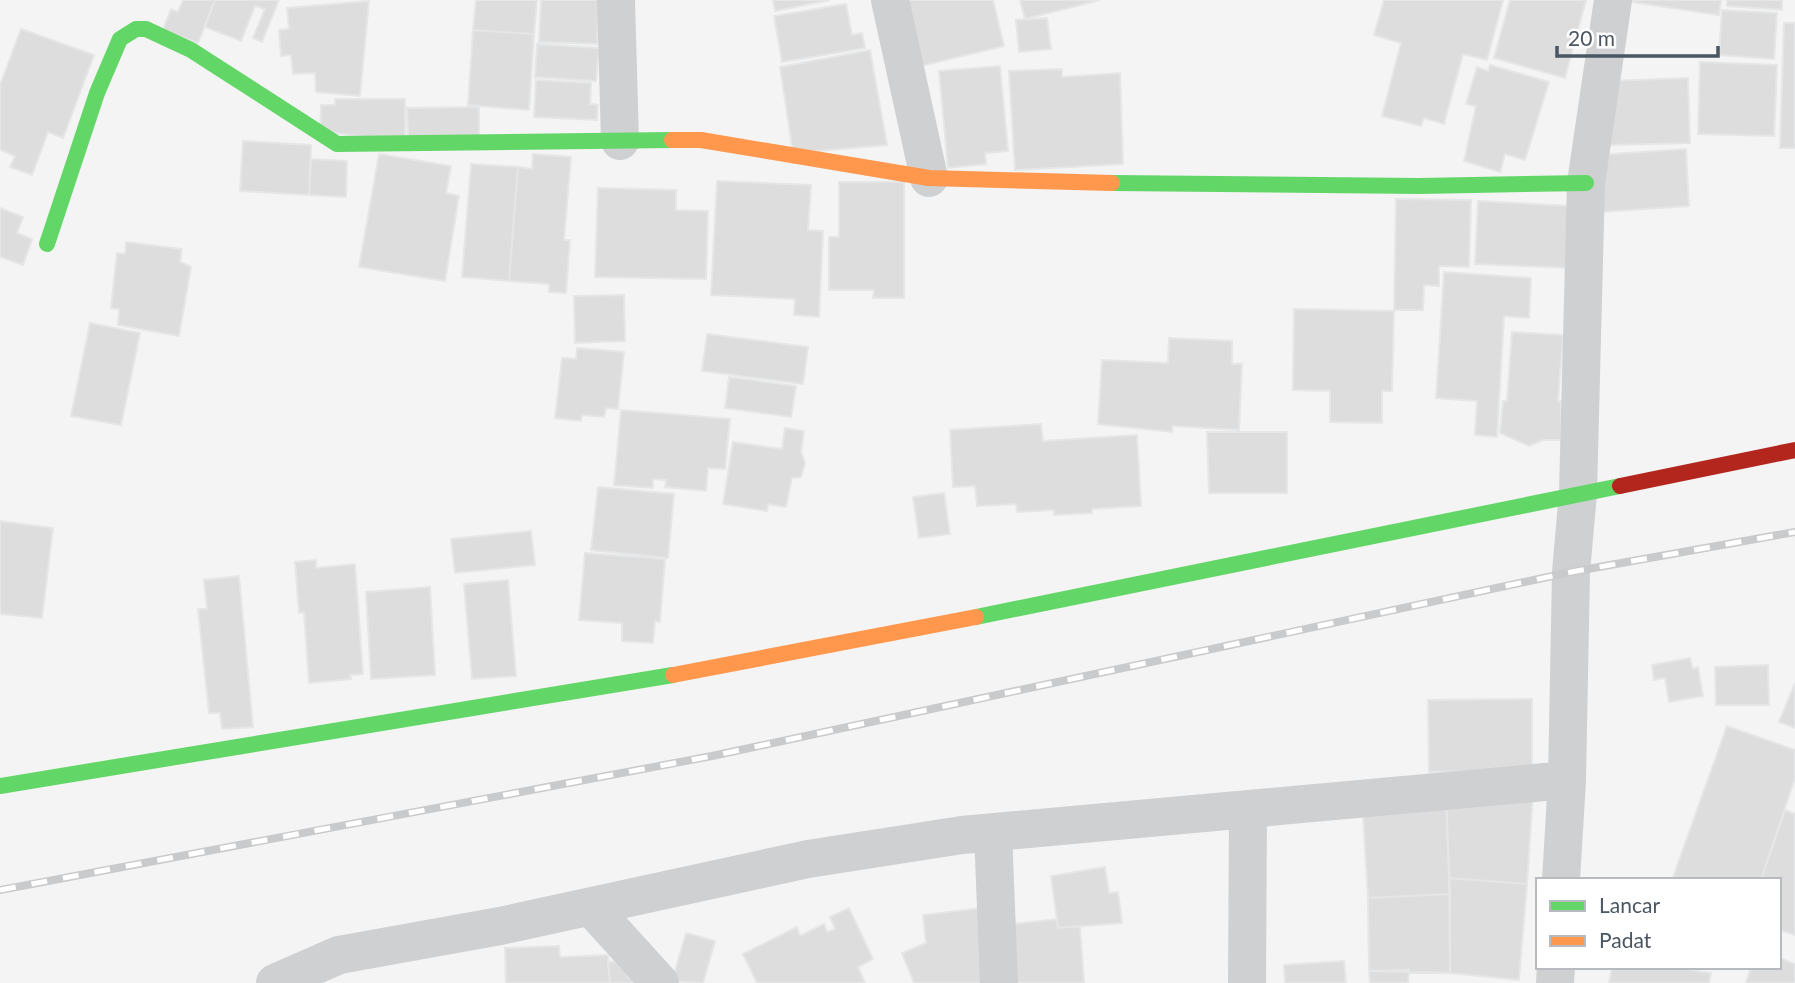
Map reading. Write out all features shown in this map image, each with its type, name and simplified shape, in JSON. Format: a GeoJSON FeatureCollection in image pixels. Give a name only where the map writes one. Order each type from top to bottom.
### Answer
{"type":"FeatureCollection","features":[{"type":"Feature","properties":{"kind":"street"},"geometry":{"type":"LineString","coordinates":[[617,0],[620,141]]}},
{"type":"Feature","properties":{"kind":"street"},"geometry":{"type":"LineString","coordinates":[[890,0],[929,178]]}},
{"type":"Feature","properties":{"kind":"street"},"geometry":{"type":"LineString","coordinates":[[1561,878],[1567,780],[1571,572],[1578,493],[1586,183],[1613,0]]}},
{"type":"Feature","properties":{"kind":"street"},"geometry":{"type":"LineString","coordinates":[[47,244],[97,93],[120,39],[135,29],[146,30],[191,50],[337,144],[701,140],[929,178],[1270,186],[1586,183]]}},
{"type":"Feature","properties":{"kind":"street"},"geometry":{"type":"LineString","coordinates":[[0,786],[768,659],[1795,450]]}},
{"type":"Feature","properties":{"kind":"street"},"geometry":{"type":"LineString","coordinates":[[275,983],[339,955],[591,906],[808,859],[993,832],[1567,780]]}},
{"type":"Feature","properties":{"kind":"street"},"geometry":{"type":"LineString","coordinates":[[1247,983],[1248,808]]}},
{"type":"Feature","properties":{"kind":"street"},"geometry":{"type":"LineString","coordinates":[[993,832],[999,983]]}},
{"type":"Feature","properties":{"kind":"street"},"geometry":{"type":"LineString","coordinates":[[591,906],[660,983]]}},
{"type":"Feature","properties":{"kind":"building"},"geometry":{"type":"Polygon","coordinates":[[[183,0],[215,0],[198,43],[163,30],[171,9],[178,12],[183,0]]]}},
{"type":"Feature","properties":{"kind":"building"},"geometry":{"type":"Polygon","coordinates":[[[215,0],[279,0],[262,42],[253,38],[265,9],[255,6],[241,41],[205,27],[215,0]]]}},
{"type":"Feature","properties":{"kind":"building"},"geometry":{"type":"Polygon","coordinates":[[[476,0],[537,0],[534,34],[473,30],[476,0]]]}},
{"type":"Feature","properties":{"kind":"building"},"geometry":{"type":"Polygon","coordinates":[[[541,0],[599,0],[597,44],[539,42],[541,0]]]}},
{"type":"Feature","properties":{"kind":"building"},"geometry":{"type":"Polygon","coordinates":[[[773,0],[830,0],[775,11],[773,0]]]}},
{"type":"Feature","properties":{"kind":"building"},"geometry":{"type":"Polygon","coordinates":[[[906,0],[993,0],[1004,46],[921,66],[906,0]]]}},
{"type":"Feature","properties":{"kind":"building"},"geometry":{"type":"Polygon","coordinates":[[[1020,0],[1100,0],[1025,19],[1020,0]]]}},
{"type":"Feature","properties":{"kind":"building"},"geometry":{"type":"Polygon","coordinates":[[[1384,0],[1503,0],[1487,60],[1463,54],[1444,124],[1424,118],[1421,126],[1382,116],[1401,43],[1374,35],[1384,0]]]}},
{"type":"Feature","properties":{"kind":"building"},"geometry":{"type":"Polygon","coordinates":[[[1510,0],[1586,0],[1565,78],[1494,58],[1510,0]]]}},
{"type":"Feature","properties":{"kind":"building"},"geometry":{"type":"Polygon","coordinates":[[[1618,0],[1721,0],[1719,15],[1618,0]]]}},
{"type":"Feature","properties":{"kind":"building"},"geometry":{"type":"Polygon","coordinates":[[[1727,0],[1782,0],[1782,10],[1727,6],[1727,0]]]}},
{"type":"Feature","properties":{"kind":"building"},"geometry":{"type":"Polygon","coordinates":[[[369,1],[360,96],[316,92],[315,73],[293,74],[291,55],[281,56],[279,30],[289,29],[287,8],[369,1]]]}},
{"type":"Feature","properties":{"kind":"building"},"geometry":{"type":"Polygon","coordinates":[[[846,4],[852,35],[862,33],[865,48],[782,62],[774,16],[846,4]]]}},
{"type":"Feature","properties":{"kind":"building"},"geometry":{"type":"Polygon","coordinates":[[[1722,10],[1777,13],[1774,59],[1719,55],[1722,10]]]}},
{"type":"Feature","properties":{"kind":"building"},"geometry":{"type":"Polygon","coordinates":[[[1047,18],[1051,49],[1019,52],[1016,20],[1047,18]]]}},
{"type":"Feature","properties":{"kind":"building"},"geometry":{"type":"Polygon","coordinates":[[[1784,23],[1795,23],[1795,148],[1780,148],[1784,23]]]}},
{"type":"Feature","properties":{"kind":"building"},"geometry":{"type":"Polygon","coordinates":[[[21,29],[94,55],[63,138],[48,132],[32,175],[10,167],[15,156],[0,150],[0,85],[21,29]]]}},
{"type":"Feature","properties":{"kind":"building"},"geometry":{"type":"Polygon","coordinates":[[[473,30],[534,34],[529,110],[468,105],[473,30]]]}},
{"type":"Feature","properties":{"kind":"building"},"geometry":{"type":"Polygon","coordinates":[[[537,44],[599,48],[596,81],[535,77],[537,44]]]}},
{"type":"Feature","properties":{"kind":"building"},"geometry":{"type":"Polygon","coordinates":[[[870,50],[887,145],[793,153],[780,67],[870,50]]]}},
{"type":"Feature","properties":{"kind":"building"},"geometry":{"type":"Polygon","coordinates":[[[1700,62],[1777,65],[1774,136],[1698,134],[1700,62]]]}},
{"type":"Feature","properties":{"kind":"building"},"geometry":{"type":"Polygon","coordinates":[[[1490,65],[1549,82],[1525,160],[1505,154],[1500,172],[1464,161],[1476,106],[1466,104],[1477,67],[1488,71],[1490,65]]]}},
{"type":"Feature","properties":{"kind":"building"},"geometry":{"type":"Polygon","coordinates":[[[1000,66],[1008,151],[985,153],[986,164],[948,168],[939,71],[1000,66]]]}},
{"type":"Feature","properties":{"kind":"building"},"geometry":{"type":"Polygon","coordinates":[[[1062,69],[1062,77],[1120,73],[1123,164],[1015,170],[1009,71],[1062,69]]]}},
{"type":"Feature","properties":{"kind":"building"},"geometry":{"type":"Polygon","coordinates":[[[1688,78],[1690,143],[1609,145],[1608,81],[1688,78]]]}},
{"type":"Feature","properties":{"kind":"building"},"geometry":{"type":"Polygon","coordinates":[[[536,80],[591,83],[590,104],[598,105],[597,120],[534,117],[536,80]]]}},
{"type":"Feature","properties":{"kind":"building"},"geometry":{"type":"Polygon","coordinates":[[[335,99],[405,99],[405,142],[320,131],[321,105],[335,105],[335,99]]]}},
{"type":"Feature","properties":{"kind":"building"},"geometry":{"type":"Polygon","coordinates":[[[479,107],[479,139],[408,139],[407,108],[479,107]]]}},
{"type":"Feature","properties":{"kind":"building"},"geometry":{"type":"Polygon","coordinates":[[[243,141],[311,145],[309,195],[240,191],[243,141]]]}},
{"type":"Feature","properties":{"kind":"building"},"geometry":{"type":"Polygon","coordinates":[[[1686,149],[1689,206],[1601,212],[1597,155],[1686,149]]]}},
{"type":"Feature","properties":{"kind":"building"},"geometry":{"type":"Polygon","coordinates":[[[379,154],[451,166],[446,193],[459,196],[445,281],[359,267],[379,154]]]}},
{"type":"Feature","properties":{"kind":"building"},"geometry":{"type":"Polygon","coordinates":[[[533,154],[571,157],[564,240],[570,240],[566,293],[549,292],[549,284],[509,281],[518,167],[532,169],[533,154]]]}},
{"type":"Feature","properties":{"kind":"building"},"geometry":{"type":"Polygon","coordinates":[[[311,159],[347,161],[346,197],[309,195],[311,159]]]}},
{"type":"Feature","properties":{"kind":"building"},"geometry":{"type":"Polygon","coordinates":[[[471,164],[518,167],[509,281],[462,277],[471,164]]]}},
{"type":"Feature","properties":{"kind":"building"},"geometry":{"type":"Polygon","coordinates":[[[717,181],[811,185],[808,230],[823,231],[819,317],[794,315],[795,299],[711,295],[717,181]]]}},
{"type":"Feature","properties":{"kind":"building"},"geometry":{"type":"Polygon","coordinates":[[[839,182],[904,182],[904,298],[873,298],[874,290],[829,290],[829,237],[839,237],[839,182]]]}},
{"type":"Feature","properties":{"kind":"building"},"geometry":{"type":"Polygon","coordinates":[[[598,188],[676,190],[676,210],[708,211],[706,279],[595,277],[598,188]]]}},
{"type":"Feature","properties":{"kind":"building"},"geometry":{"type":"Polygon","coordinates":[[[1396,199],[1471,200],[1469,267],[1439,266],[1439,286],[1424,285],[1423,310],[1394,310],[1396,199]]]}},
{"type":"Feature","properties":{"kind":"building"},"geometry":{"type":"Polygon","coordinates":[[[1478,201],[1571,206],[1569,268],[1475,264],[1478,201]]]}},
{"type":"Feature","properties":{"kind":"building"},"geometry":{"type":"Polygon","coordinates":[[[0,208],[23,217],[17,233],[32,239],[23,265],[0,257],[0,208]]]}},
{"type":"Feature","properties":{"kind":"building"},"geometry":{"type":"Polygon","coordinates":[[[126,242],[182,249],[180,262],[191,267],[179,336],[118,325],[119,309],[111,308],[117,253],[125,254],[126,242]]]}},
{"type":"Feature","properties":{"kind":"building"},"geometry":{"type":"Polygon","coordinates":[[[1444,272],[1531,278],[1529,318],[1504,316],[1497,437],[1475,435],[1477,401],[1436,398],[1444,272]]]}},
{"type":"Feature","properties":{"kind":"building"},"geometry":{"type":"Polygon","coordinates":[[[624,295],[625,341],[575,343],[574,296],[624,295]]]}},
{"type":"Feature","properties":{"kind":"building"},"geometry":{"type":"Polygon","coordinates":[[[1294,309],[1394,311],[1392,391],[1382,391],[1382,423],[1330,422],[1330,391],[1293,390],[1294,309]]]}},
{"type":"Feature","properties":{"kind":"building"},"geometry":{"type":"Polygon","coordinates":[[[90,323],[140,333],[121,425],[71,416],[90,323]]]}},
{"type":"Feature","properties":{"kind":"building"},"geometry":{"type":"Polygon","coordinates":[[[1512,332],[1563,335],[1558,401],[1561,401],[1561,440],[1543,440],[1529,446],[1500,433],[1503,401],[1507,401],[1512,332]]]}},
{"type":"Feature","properties":{"kind":"building"},"geometry":{"type":"Polygon","coordinates":[[[707,334],[808,347],[803,384],[702,371],[707,334]]]}},
{"type":"Feature","properties":{"kind":"building"},"geometry":{"type":"Polygon","coordinates":[[[1169,338],[1232,341],[1232,364],[1242,364],[1239,430],[1173,426],[1172,432],[1098,424],[1102,360],[1168,363],[1169,338]]]}},
{"type":"Feature","properties":{"kind":"building"},"geometry":{"type":"Polygon","coordinates":[[[577,348],[624,352],[618,409],[606,408],[604,417],[582,415],[581,421],[555,418],[562,358],[576,359],[577,348]]]}},
{"type":"Feature","properties":{"kind":"building"},"geometry":{"type":"Polygon","coordinates":[[[729,377],[796,386],[791,417],[725,408],[729,377]]]}},
{"type":"Feature","properties":{"kind":"building"},"geometry":{"type":"Polygon","coordinates":[[[621,410],[730,419],[725,469],[708,468],[706,491],[665,487],[666,480],[653,479],[653,488],[614,485],[621,410]]]}},
{"type":"Feature","properties":{"kind":"building"},"geometry":{"type":"Polygon","coordinates":[[[1041,424],[1043,441],[1137,435],[1141,506],[1054,515],[1054,510],[1017,512],[1016,504],[977,506],[975,486],[953,487],[950,430],[1041,424]]]}},
{"type":"Feature","properties":{"kind":"building"},"geometry":{"type":"Polygon","coordinates":[[[785,428],[804,431],[801,452],[805,463],[801,477],[792,478],[786,507],[768,504],[767,511],[723,504],[733,442],[782,449],[785,428]]]}},
{"type":"Feature","properties":{"kind":"building"},"geometry":{"type":"Polygon","coordinates":[[[1207,432],[1287,432],[1287,493],[1209,493],[1207,432]]]}},
{"type":"Feature","properties":{"kind":"building"},"geometry":{"type":"Polygon","coordinates":[[[598,487],[674,494],[668,558],[591,550],[598,487]]]}},
{"type":"Feature","properties":{"kind":"building"},"geometry":{"type":"Polygon","coordinates":[[[944,493],[950,534],[919,538],[913,497],[944,493]]]}},
{"type":"Feature","properties":{"kind":"building"},"geometry":{"type":"Polygon","coordinates":[[[0,521],[53,528],[42,618],[0,614],[0,521]]]}},
{"type":"Feature","properties":{"kind":"building"},"geometry":{"type":"Polygon","coordinates":[[[531,531],[535,565],[455,573],[451,539],[531,531]]]}},
{"type":"Feature","properties":{"kind":"building"},"geometry":{"type":"Polygon","coordinates":[[[585,553],[665,559],[660,622],[655,621],[653,643],[622,641],[622,623],[579,620],[585,553]]]}},
{"type":"Feature","properties":{"kind":"building"},"geometry":{"type":"Polygon","coordinates":[[[316,560],[316,568],[355,564],[363,674],[350,675],[351,679],[309,683],[304,612],[299,613],[295,562],[316,560]]]}},
{"type":"Feature","properties":{"kind":"building"},"geometry":{"type":"Polygon","coordinates":[[[239,576],[253,727],[222,729],[220,713],[209,713],[198,609],[207,609],[204,580],[239,576]]]}},
{"type":"Feature","properties":{"kind":"building"},"geometry":{"type":"Polygon","coordinates":[[[508,580],[516,676],[472,679],[464,584],[508,580]]]}},
{"type":"Feature","properties":{"kind":"building"},"geometry":{"type":"Polygon","coordinates":[[[430,587],[435,675],[371,679],[366,592],[430,587]]]}},
{"type":"Feature","properties":{"kind":"building"},"geometry":{"type":"Polygon","coordinates":[[[1690,658],[1693,669],[1698,667],[1703,696],[1669,702],[1665,678],[1654,680],[1652,665],[1690,658]]]}},
{"type":"Feature","properties":{"kind":"building"},"geometry":{"type":"Polygon","coordinates":[[[1768,665],[1769,705],[1716,705],[1715,667],[1768,665]]]}},
{"type":"Feature","properties":{"kind":"building"},"geometry":{"type":"Polygon","coordinates":[[[1795,683],[1795,728],[1779,722],[1795,683]]]}},
{"type":"Feature","properties":{"kind":"building"},"geometry":{"type":"Polygon","coordinates":[[[1532,699],[1532,770],[1429,772],[1428,700],[1532,699]]]}},
{"type":"Feature","properties":{"kind":"building"},"geometry":{"type":"Polygon","coordinates":[[[1727,726],[1795,750],[1795,778],[1762,878],[1673,878],[1727,726]]]}},
{"type":"Feature","properties":{"kind":"building"},"geometry":{"type":"Polygon","coordinates":[[[1533,794],[1527,884],[1449,878],[1446,797],[1533,794]]]}},
{"type":"Feature","properties":{"kind":"building"},"geometry":{"type":"Polygon","coordinates":[[[1446,797],[1450,894],[1368,898],[1362,799],[1446,797]]]}},
{"type":"Feature","properties":{"kind":"building"},"geometry":{"type":"Polygon","coordinates":[[[1785,810],[1795,814],[1795,935],[1781,931],[1781,878],[1762,878],[1785,810]]]}},
{"type":"Feature","properties":{"kind":"building"},"geometry":{"type":"Polygon","coordinates":[[[1105,867],[1109,893],[1118,892],[1122,923],[1058,928],[1051,876],[1105,867]]]}},
{"type":"Feature","properties":{"kind":"building"},"geometry":{"type":"Polygon","coordinates":[[[1449,878],[1527,884],[1519,980],[1450,973],[1449,878]]]}},
{"type":"Feature","properties":{"kind":"building"},"geometry":{"type":"Polygon","coordinates":[[[1450,894],[1450,973],[1369,971],[1368,898],[1450,894]]]}},
{"type":"Feature","properties":{"kind":"building"},"geometry":{"type":"Polygon","coordinates":[[[849,908],[873,959],[858,967],[865,983],[757,983],[743,954],[797,927],[800,936],[824,924],[827,932],[835,929],[830,917],[849,908]]]}},
{"type":"Feature","properties":{"kind":"building"},"geometry":{"type":"Polygon","coordinates":[[[981,908],[986,983],[914,983],[902,953],[926,943],[923,915],[981,908]]]}},
{"type":"Feature","properties":{"kind":"building"},"geometry":{"type":"Polygon","coordinates":[[[1057,919],[1058,928],[1080,926],[1084,983],[1009,983],[1005,925],[1057,919]]]}},
{"type":"Feature","properties":{"kind":"building"},"geometry":{"type":"Polygon","coordinates":[[[686,933],[715,941],[703,983],[672,981],[686,933]]]}},
{"type":"Feature","properties":{"kind":"building"},"geometry":{"type":"Polygon","coordinates":[[[559,946],[560,957],[608,955],[610,983],[506,983],[505,948],[559,946]]]}},
{"type":"Feature","properties":{"kind":"building"},"geometry":{"type":"Polygon","coordinates":[[[1781,959],[1795,964],[1795,983],[1746,983],[1750,969],[1781,969],[1781,959]]]}},
{"type":"Feature","properties":{"kind":"building"},"geometry":{"type":"Polygon","coordinates":[[[627,961],[628,978],[647,977],[648,983],[610,983],[608,962],[627,961]]]}},
{"type":"Feature","properties":{"kind":"building"},"geometry":{"type":"Polygon","coordinates":[[[1344,961],[1346,983],[1285,983],[1284,965],[1344,961]]]}},
{"type":"Feature","properties":{"kind":"building"},"geometry":{"type":"Polygon","coordinates":[[[1612,969],[1691,969],[1711,973],[1709,983],[1609,983],[1612,969]]]}},
{"type":"Feature","properties":{"kind":"building"},"geometry":{"type":"Polygon","coordinates":[[[1409,970],[1408,983],[1370,983],[1369,971],[1409,970]]]}},
{"type":"Feature","properties":{"kind":"railway"},"geometry":{"type":"LineString","coordinates":[[0,890],[712,756],[1571,572],[1795,532]]}},
{"type":"Feature","properties":{"kind":"traffic: fast"},"geometry":{"type":"LineString","coordinates":[[47,244],[97,93],[120,39],[136,29],[146,29],[191,50],[337,144],[672,140]]}},
{"type":"Feature","properties":{"kind":"traffic: fast"},"geometry":{"type":"LineString","coordinates":[[1112,183],[1419,186],[1586,183]]}},
{"type":"Feature","properties":{"kind":"traffic: fast"},"geometry":{"type":"LineString","coordinates":[[976,617],[1620,486]]}},
{"type":"Feature","properties":{"kind":"traffic: fast"},"geometry":{"type":"LineString","coordinates":[[0,786],[673,675]]}},
{"type":"Feature","properties":{"kind":"traffic: slow"},"geometry":{"type":"LineString","coordinates":[[672,140],[701,140],[929,178],[1112,183]]}},
{"type":"Feature","properties":{"kind":"traffic: slow"},"geometry":{"type":"LineString","coordinates":[[673,675],[976,617]]}},
{"type":"Feature","properties":{"kind":"traffic: jam"},"geometry":{"type":"LineString","coordinates":[[1620,486],[1795,450]]}}]}
